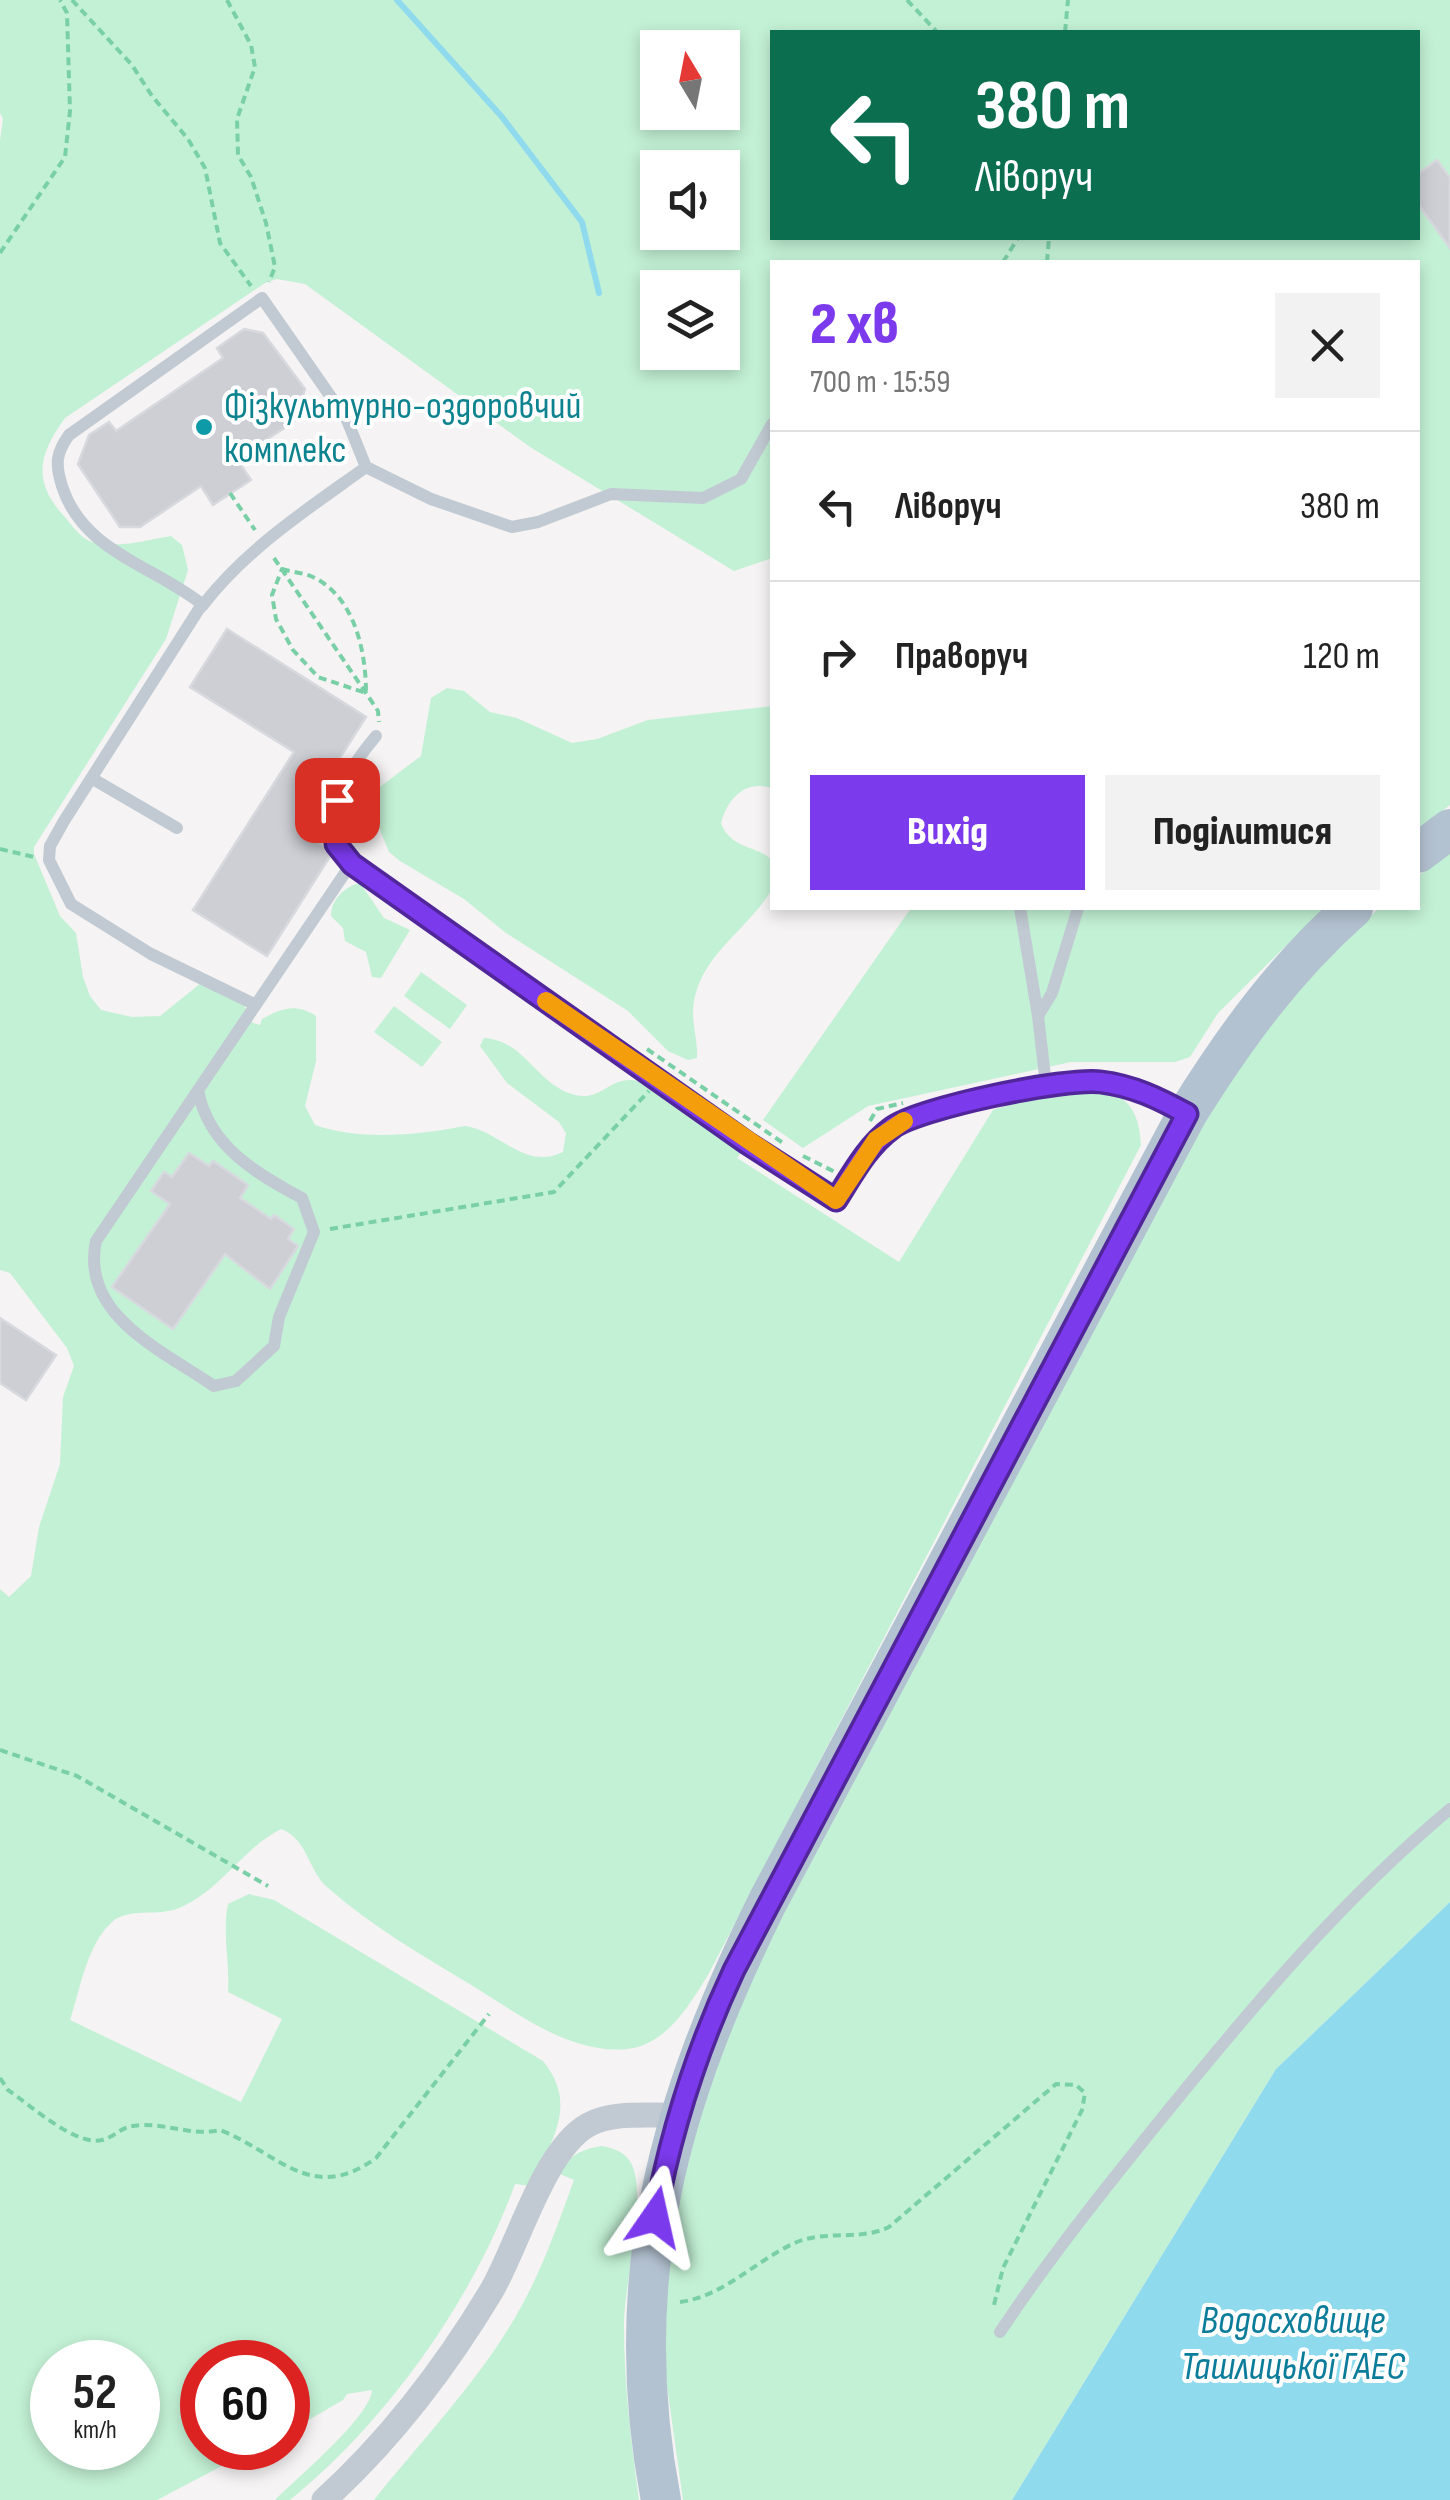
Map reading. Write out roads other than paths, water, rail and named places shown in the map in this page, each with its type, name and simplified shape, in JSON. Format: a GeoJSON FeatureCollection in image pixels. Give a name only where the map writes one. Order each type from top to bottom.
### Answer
{"type":"FeatureCollection","features":[{"type":"Feature","properties":{"kind":"main road"},"geometry":{"type":"LineString","coordinates":[[1420,852],[1450,829]]}},
{"type":"Feature","properties":{"kind":"main road"},"geometry":{"type":"LineString","coordinates":[[661,2500],[647,2393],[647,2301],[655,2217],[679,2114],[723,1993],[768,1900],[1187,1114],[1263,1000],[1307,950],[1351,910]]}},
{"type":"Feature","properties":{"kind":"street"},"geometry":{"type":"LineString","coordinates":[[324,2500],[393,2427],[467,2328],[492,2290],[567,2143],[589,2124],[618,2117],[679,2114]]}},
{"type":"Feature","properties":{"kind":"lane"},"geometry":{"type":"LineString","coordinates":[[203,604],[175,583],[97,542],[78,522],[66,498],[57,471],[57,451],[69,435],[262,298],[347,420],[366,467],[431,500],[512,526],[538,522],[611,494],[703,498],[741,480],[770,428]]}},
{"type":"Feature","properties":{"kind":"lane"},"geometry":{"type":"LineString","coordinates":[[256,1005],[152,954],[71,904],[49,860],[50,846],[203,604],[227,573],[366,467]]}},
{"type":"Feature","properties":{"kind":"lane"},"geometry":{"type":"LineString","coordinates":[[376,736],[358,757],[337,800],[336,844],[352,864],[836,1200],[876,1140],[896,1124],[1046,1085],[1096,1081],[1142,1090],[1187,1114]]}},
{"type":"Feature","properties":{"kind":"lane"},"geometry":{"type":"LineString","coordinates":[[93,779],[177,828]]}},
{"type":"Feature","properties":{"kind":"lane"},"geometry":{"type":"LineString","coordinates":[[198,1090],[201,1106],[222,1144],[263,1177],[302,1198],[314,1232],[280,1317],[274,1346],[236,1381],[214,1386],[140,1337],[118,1317],[99,1293],[91,1262],[96,1241],[198,1090],[352,864]]}},
{"type":"Feature","properties":{"kind":"lane"},"geometry":{"type":"LineString","coordinates":[[1020,910],[1046,1085]]}},
{"type":"Feature","properties":{"kind":"lane"},"geometry":{"type":"LineString","coordinates":[[1038,1016],[1052,993],[1077,910]]}},
{"type":"Feature","properties":{"kind":"lane"},"geometry":{"type":"LineString","coordinates":[[1000,2332],[1074,2226],[1280,1972],[1401,1850],[1450,1809]]}},
{"type":"Feature","properties":{"kind":"water","name":"Водосховище Ташлицької ГАЕС"},"geometry":{"type":"Polygon","coordinates":[[[1450,1902],[1450,2500],[1012,2500],[1276,2069],[1450,1902]]]}},
{"type":"Feature","properties":{"kind":"waterway"},"geometry":{"type":"LineString","coordinates":[[397,0],[502,117],[582,222],[599,293]]}},
{"type":"Feature","properties":{"kind":"place","name":"Фізкультурно-оздоровчий комплекс"},"geometry":{"type":"Point","coordinates":[204,427]}}]}
